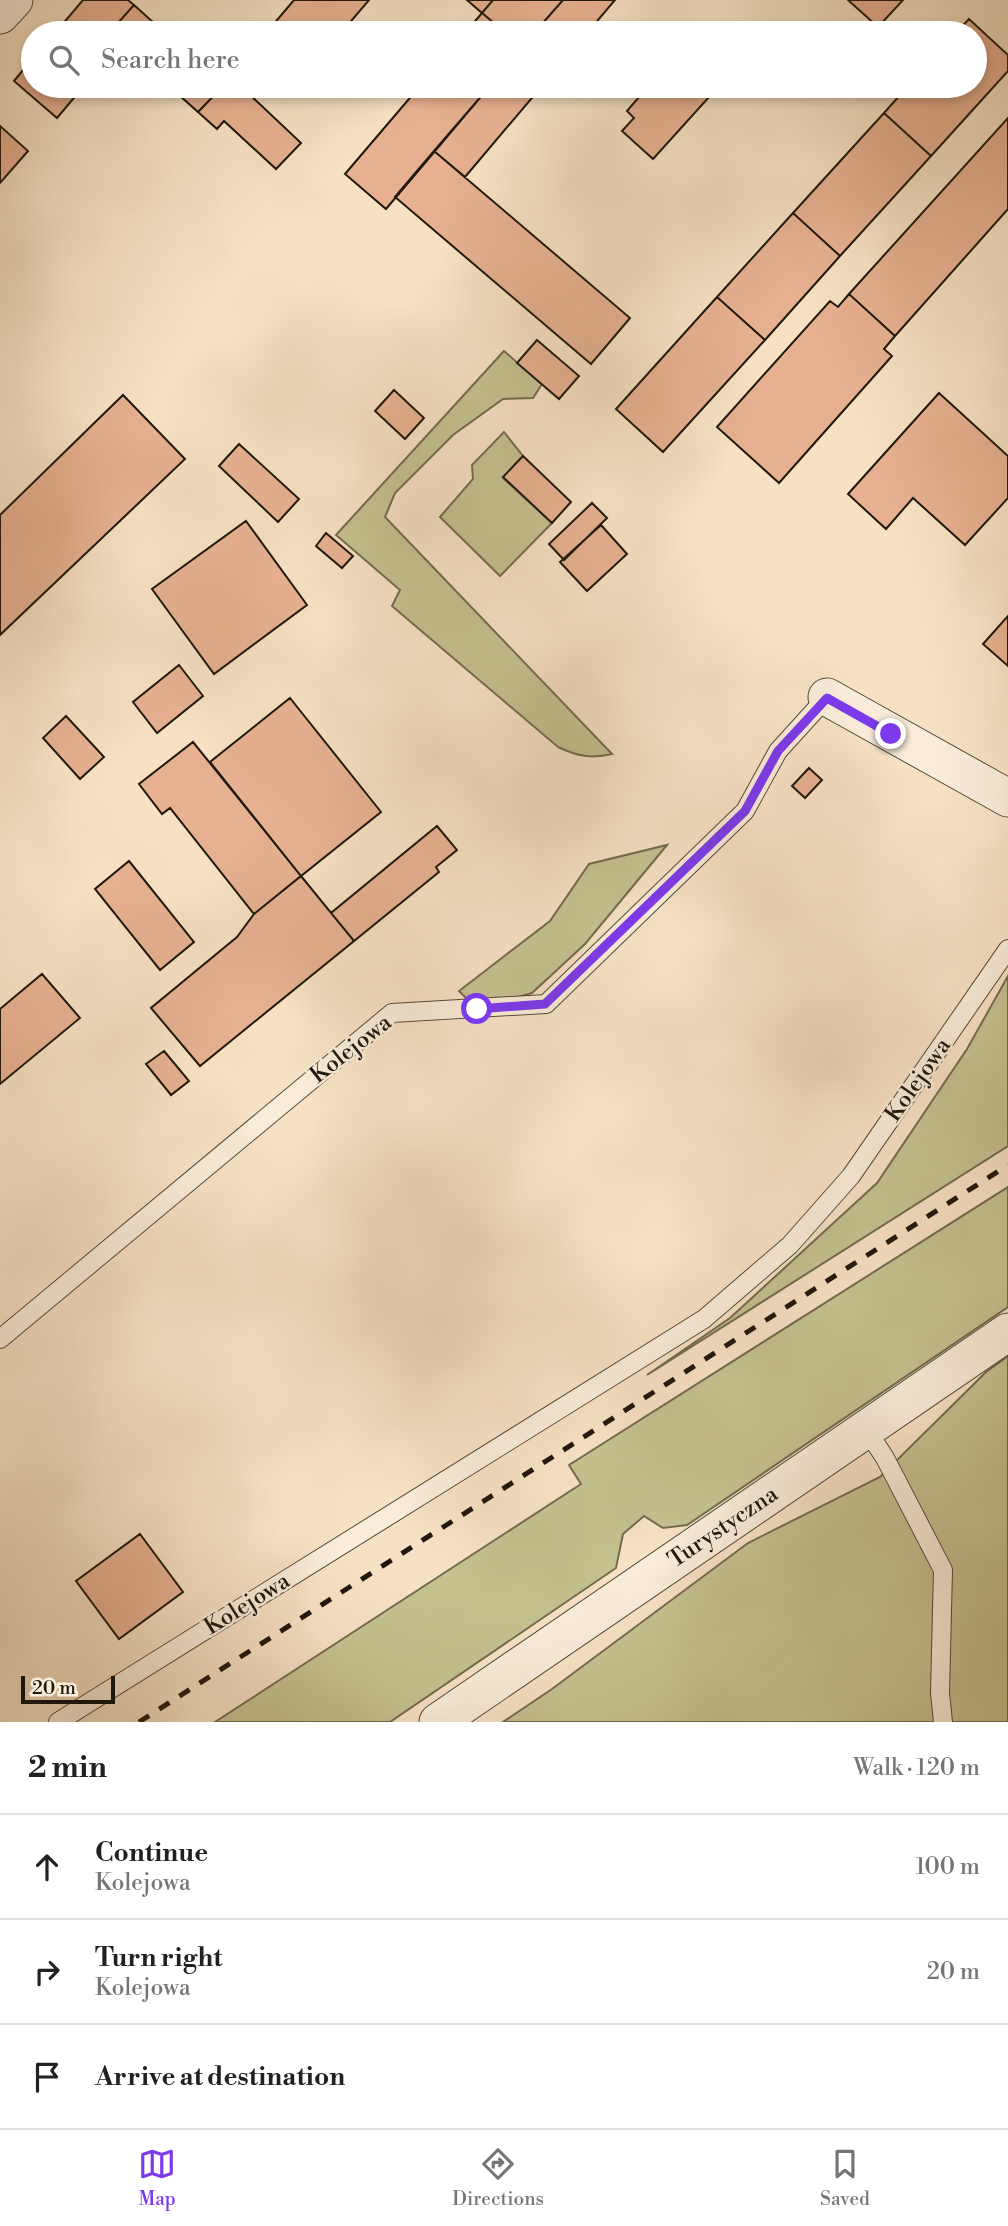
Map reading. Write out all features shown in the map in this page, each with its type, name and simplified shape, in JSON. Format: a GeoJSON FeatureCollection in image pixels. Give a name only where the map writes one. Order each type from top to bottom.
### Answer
{"type":"FeatureCollection","features":[{"type":"Feature","properties":{"kind":"street"},"geometry":{"type":"LineString","coordinates":[[0,15],[14,0]]}},
{"type":"Feature","properties":{"kind":"street","name":"Kolejowa"},"geometry":{"type":"LineString","coordinates":[[827,698],[1003,787]]}},
{"type":"Feature","properties":{"kind":"street","name":"Turystyczna"},"geometry":{"type":"LineString","coordinates":[[438,1722],[1008,1332]]}},
{"type":"Feature","properties":{"kind":"lane","name":"Kolejowa"},"geometry":{"type":"LineString","coordinates":[[0,1339],[392,1013],[545,1004],[745,811],[778,751],[827,698]]}},
{"type":"Feature","properties":{"kind":"lane","name":"Kolejowa"},"geometry":{"type":"LineString","coordinates":[[58,1722],[704,1319],[790,1245],[851,1176],[1008,949]]}},
{"type":"Feature","properties":{"kind":"lane"},"geometry":{"type":"LineString","coordinates":[[866,1429],[885,1458],[943,1570],[940,1693],[943,1722]]}},
{"type":"Feature","properties":{"kind":"shaded area"},"geometry":{"type":"Polygon","coordinates":[[[504,351],[542,384],[533,398],[503,399],[453,435],[395,493],[385,517],[612,754],[584,756],[558,747],[392,606],[400,590],[336,535],[504,351]]]}},
{"type":"Feature","properties":{"kind":"shaded area"},"geometry":{"type":"Polygon","coordinates":[[[504,432],[523,456],[503,478],[552,523],[500,576],[440,517],[473,479],[472,465],[504,432]]]}},
{"type":"Feature","properties":{"kind":"shaded area"},"geometry":{"type":"Polygon","coordinates":[[[667,845],[585,944],[532,993],[477,1009],[459,991],[550,921],[589,864],[667,845]]]}},
{"type":"Feature","properties":{"kind":"shaded area"},"geometry":{"type":"Polygon","coordinates":[[[1008,976],[1008,1146],[647,1375],[730,1318],[877,1183],[967,1049],[1008,976]]]}},
{"type":"Feature","properties":{"kind":"shaded area"},"geometry":{"type":"Polygon","coordinates":[[[1008,1187],[1008,1307],[687,1525],[663,1528],[644,1516],[623,1534],[616,1568],[390,1722],[215,1722],[581,1484],[569,1465],[1008,1187]]]}},
{"type":"Feature","properties":{"kind":"shaded area"},"geometry":{"type":"Polygon","coordinates":[[[1008,1356],[1008,1722],[503,1722],[552,1689],[748,1543],[880,1477],[986,1372],[1008,1356]]]}},
{"type":"Feature","properties":{"kind":"building"},"geometry":{"type":"Polygon","coordinates":[[[83,0],[128,0],[134,5],[120,21],[65,21],[83,0]]]}},
{"type":"Feature","properties":{"kind":"building"},"geometry":{"type":"Polygon","coordinates":[[[294,0],[369,0],[351,21],[276,21],[294,0]]]}},
{"type":"Feature","properties":{"kind":"building"},"geometry":{"type":"Polygon","coordinates":[[[467,0],[493,0],[482,13],[467,0]]]}},
{"type":"Feature","properties":{"kind":"building"},"geometry":{"type":"Polygon","coordinates":[[[493,0],[563,0],[545,21],[492,21],[482,13],[493,0]]]}},
{"type":"Feature","properties":{"kind":"building"},"geometry":{"type":"Polygon","coordinates":[[[563,0],[615,0],[597,21],[545,21],[563,0]]]}},
{"type":"Feature","properties":{"kind":"building"},"geometry":{"type":"Polygon","coordinates":[[[848,0],[903,0],[884,21],[871,21],[848,0]]]}},
{"type":"Feature","properties":{"kind":"building"},"geometry":{"type":"Polygon","coordinates":[[[134,5],[152,21],[120,21],[134,5]]]}},
{"type":"Feature","properties":{"kind":"building"},"geometry":{"type":"Polygon","coordinates":[[[482,13],[492,21],[475,21],[482,13]]]}},
{"type":"Feature","properties":{"kind":"building"},"geometry":{"type":"Polygon","coordinates":[[[987,36],[1008,55],[1008,71],[987,94],[987,36]]]}},
{"type":"Feature","properties":{"kind":"building"},"geometry":{"type":"Polygon","coordinates":[[[21,73],[21,87],[14,81],[21,73]]]}},
{"type":"Feature","properties":{"kind":"building"},"geometry":{"type":"Polygon","coordinates":[[[34,98],[74,98],[57,118],[34,98]]]}},
{"type":"Feature","properties":{"kind":"building"},"geometry":{"type":"Polygon","coordinates":[[[182,98],[211,98],[198,112],[182,98]]]}},
{"type":"Feature","properties":{"kind":"building"},"geometry":{"type":"Polygon","coordinates":[[[211,98],[253,98],[301,143],[276,169],[224,121],[217,129],[198,112],[211,98]]]}},
{"type":"Feature","properties":{"kind":"building"},"geometry":{"type":"Polygon","coordinates":[[[410,98],[480,98],[386,209],[345,174],[410,98]]]}},
{"type":"Feature","properties":{"kind":"building"},"geometry":{"type":"Polygon","coordinates":[[[480,98],[532,98],[465,177],[434,151],[480,98]]]}},
{"type":"Feature","properties":{"kind":"building"},"geometry":{"type":"Polygon","coordinates":[[[638,98],[708,98],[653,159],[622,131],[634,118],[627,111],[638,98]]]}},
{"type":"Feature","properties":{"kind":"building"},"geometry":{"type":"Polygon","coordinates":[[[897,98],[984,98],[931,156],[884,113],[897,98]]]}},
{"type":"Feature","properties":{"kind":"building"},"geometry":{"type":"Polygon","coordinates":[[[884,113],[931,156],[840,256],[793,213],[884,113]]]}},
{"type":"Feature","properties":{"kind":"building"},"geometry":{"type":"Polygon","coordinates":[[[1008,118],[1008,209],[895,336],[849,294],[1008,118]]]}},
{"type":"Feature","properties":{"kind":"building"},"geometry":{"type":"Polygon","coordinates":[[[0,126],[28,151],[0,183],[0,126]]]}},
{"type":"Feature","properties":{"kind":"building"},"geometry":{"type":"Polygon","coordinates":[[[434,151],[630,318],[591,364],[395,197],[434,151]]]}},
{"type":"Feature","properties":{"kind":"building"},"geometry":{"type":"Polygon","coordinates":[[[793,213],[840,256],[765,340],[717,297],[793,213]]]}},
{"type":"Feature","properties":{"kind":"building"},"geometry":{"type":"Polygon","coordinates":[[[849,294],[895,336],[884,349],[892,356],[779,483],[717,427],[830,301],[838,307],[849,294]]]}},
{"type":"Feature","properties":{"kind":"building"},"geometry":{"type":"Polygon","coordinates":[[[717,297],[765,340],[663,452],[616,409],[717,297]]]}},
{"type":"Feature","properties":{"kind":"building"},"geometry":{"type":"Polygon","coordinates":[[[537,340],[579,376],[559,399],[517,363],[537,340]]]}},
{"type":"Feature","properties":{"kind":"building"},"geometry":{"type":"Polygon","coordinates":[[[394,390],[424,418],[405,439],[375,411],[394,390]]]}},
{"type":"Feature","properties":{"kind":"building"},"geometry":{"type":"Polygon","coordinates":[[[939,393],[1008,456],[1008,498],[965,545],[913,498],[886,529],[848,494],[939,393]]]}},
{"type":"Feature","properties":{"kind":"building"},"geometry":{"type":"Polygon","coordinates":[[[123,395],[185,459],[0,635],[0,515],[123,395]]]}},
{"type":"Feature","properties":{"kind":"building"},"geometry":{"type":"Polygon","coordinates":[[[239,444],[299,499],[278,522],[219,466],[239,444]]]}},
{"type":"Feature","properties":{"kind":"building"},"geometry":{"type":"Polygon","coordinates":[[[523,456],[571,502],[552,523],[503,477],[523,456]]]}},
{"type":"Feature","properties":{"kind":"building"},"geometry":{"type":"Polygon","coordinates":[[[592,503],[607,518],[564,560],[549,544],[592,503]]]}},
{"type":"Feature","properties":{"kind":"building"},"geometry":{"type":"Polygon","coordinates":[[[246,521],[307,605],[214,674],[152,589],[246,521]]]}},
{"type":"Feature","properties":{"kind":"building"},"geometry":{"type":"Polygon","coordinates":[[[601,525],[627,554],[587,591],[560,562],[601,525]]]}},
{"type":"Feature","properties":{"kind":"building"},"geometry":{"type":"Polygon","coordinates":[[[326,533],[353,556],[342,568],[316,546],[326,533]]]}},
{"type":"Feature","properties":{"kind":"building"},"geometry":{"type":"Polygon","coordinates":[[[1008,616],[1008,666],[983,644],[1008,616]]]}},
{"type":"Feature","properties":{"kind":"building"},"geometry":{"type":"Polygon","coordinates":[[[179,665],[203,696],[157,733],[133,702],[179,665]]]}},
{"type":"Feature","properties":{"kind":"building"},"geometry":{"type":"Polygon","coordinates":[[[290,698],[381,812],[301,876],[210,762],[290,698]]]}},
{"type":"Feature","properties":{"kind":"building"},"geometry":{"type":"Polygon","coordinates":[[[66,716],[104,757],[80,779],[43,738],[66,716]]]}},
{"type":"Feature","properties":{"kind":"building"},"geometry":{"type":"Polygon","coordinates":[[[193,742],[301,876],[254,914],[170,808],[162,814],[139,784],[193,742]]]}},
{"type":"Feature","properties":{"kind":"building"},"geometry":{"type":"Polygon","coordinates":[[[809,768],[822,780],[805,798],[792,786],[809,768]]]}},
{"type":"Feature","properties":{"kind":"building"},"geometry":{"type":"Polygon","coordinates":[[[437,826],[457,850],[436,867],[439,872],[354,941],[331,913],[437,826]]]}},
{"type":"Feature","properties":{"kind":"building"},"geometry":{"type":"Polygon","coordinates":[[[129,861],[194,942],[160,970],[95,889],[129,861]]]}},
{"type":"Feature","properties":{"kind":"building"},"geometry":{"type":"Polygon","coordinates":[[[301,876],[354,941],[200,1066],[151,1008],[237,937],[254,914],[301,876]]]}},
{"type":"Feature","properties":{"kind":"building"},"geometry":{"type":"Polygon","coordinates":[[[42,974],[80,1018],[0,1084],[0,1009],[42,974]]]}},
{"type":"Feature","properties":{"kind":"building"},"geometry":{"type":"Polygon","coordinates":[[[164,1051],[189,1081],[171,1095],[146,1064],[164,1051]]]}},
{"type":"Feature","properties":{"kind":"building"},"geometry":{"type":"Polygon","coordinates":[[[140,1534],[183,1592],[119,1639],[76,1581],[140,1534]]]}},
{"type":"Feature","properties":{"kind":"railway"},"geometry":{"type":"LineString","coordinates":[[139,1722],[1008,1165]]}},
{"type":"Feature","properties":{"kind":"route"},"geometry":{"type":"LineString","coordinates":[[477,1009],[545,1004],[745,811],[778,751],[827,698],[891,734]]}}]}
